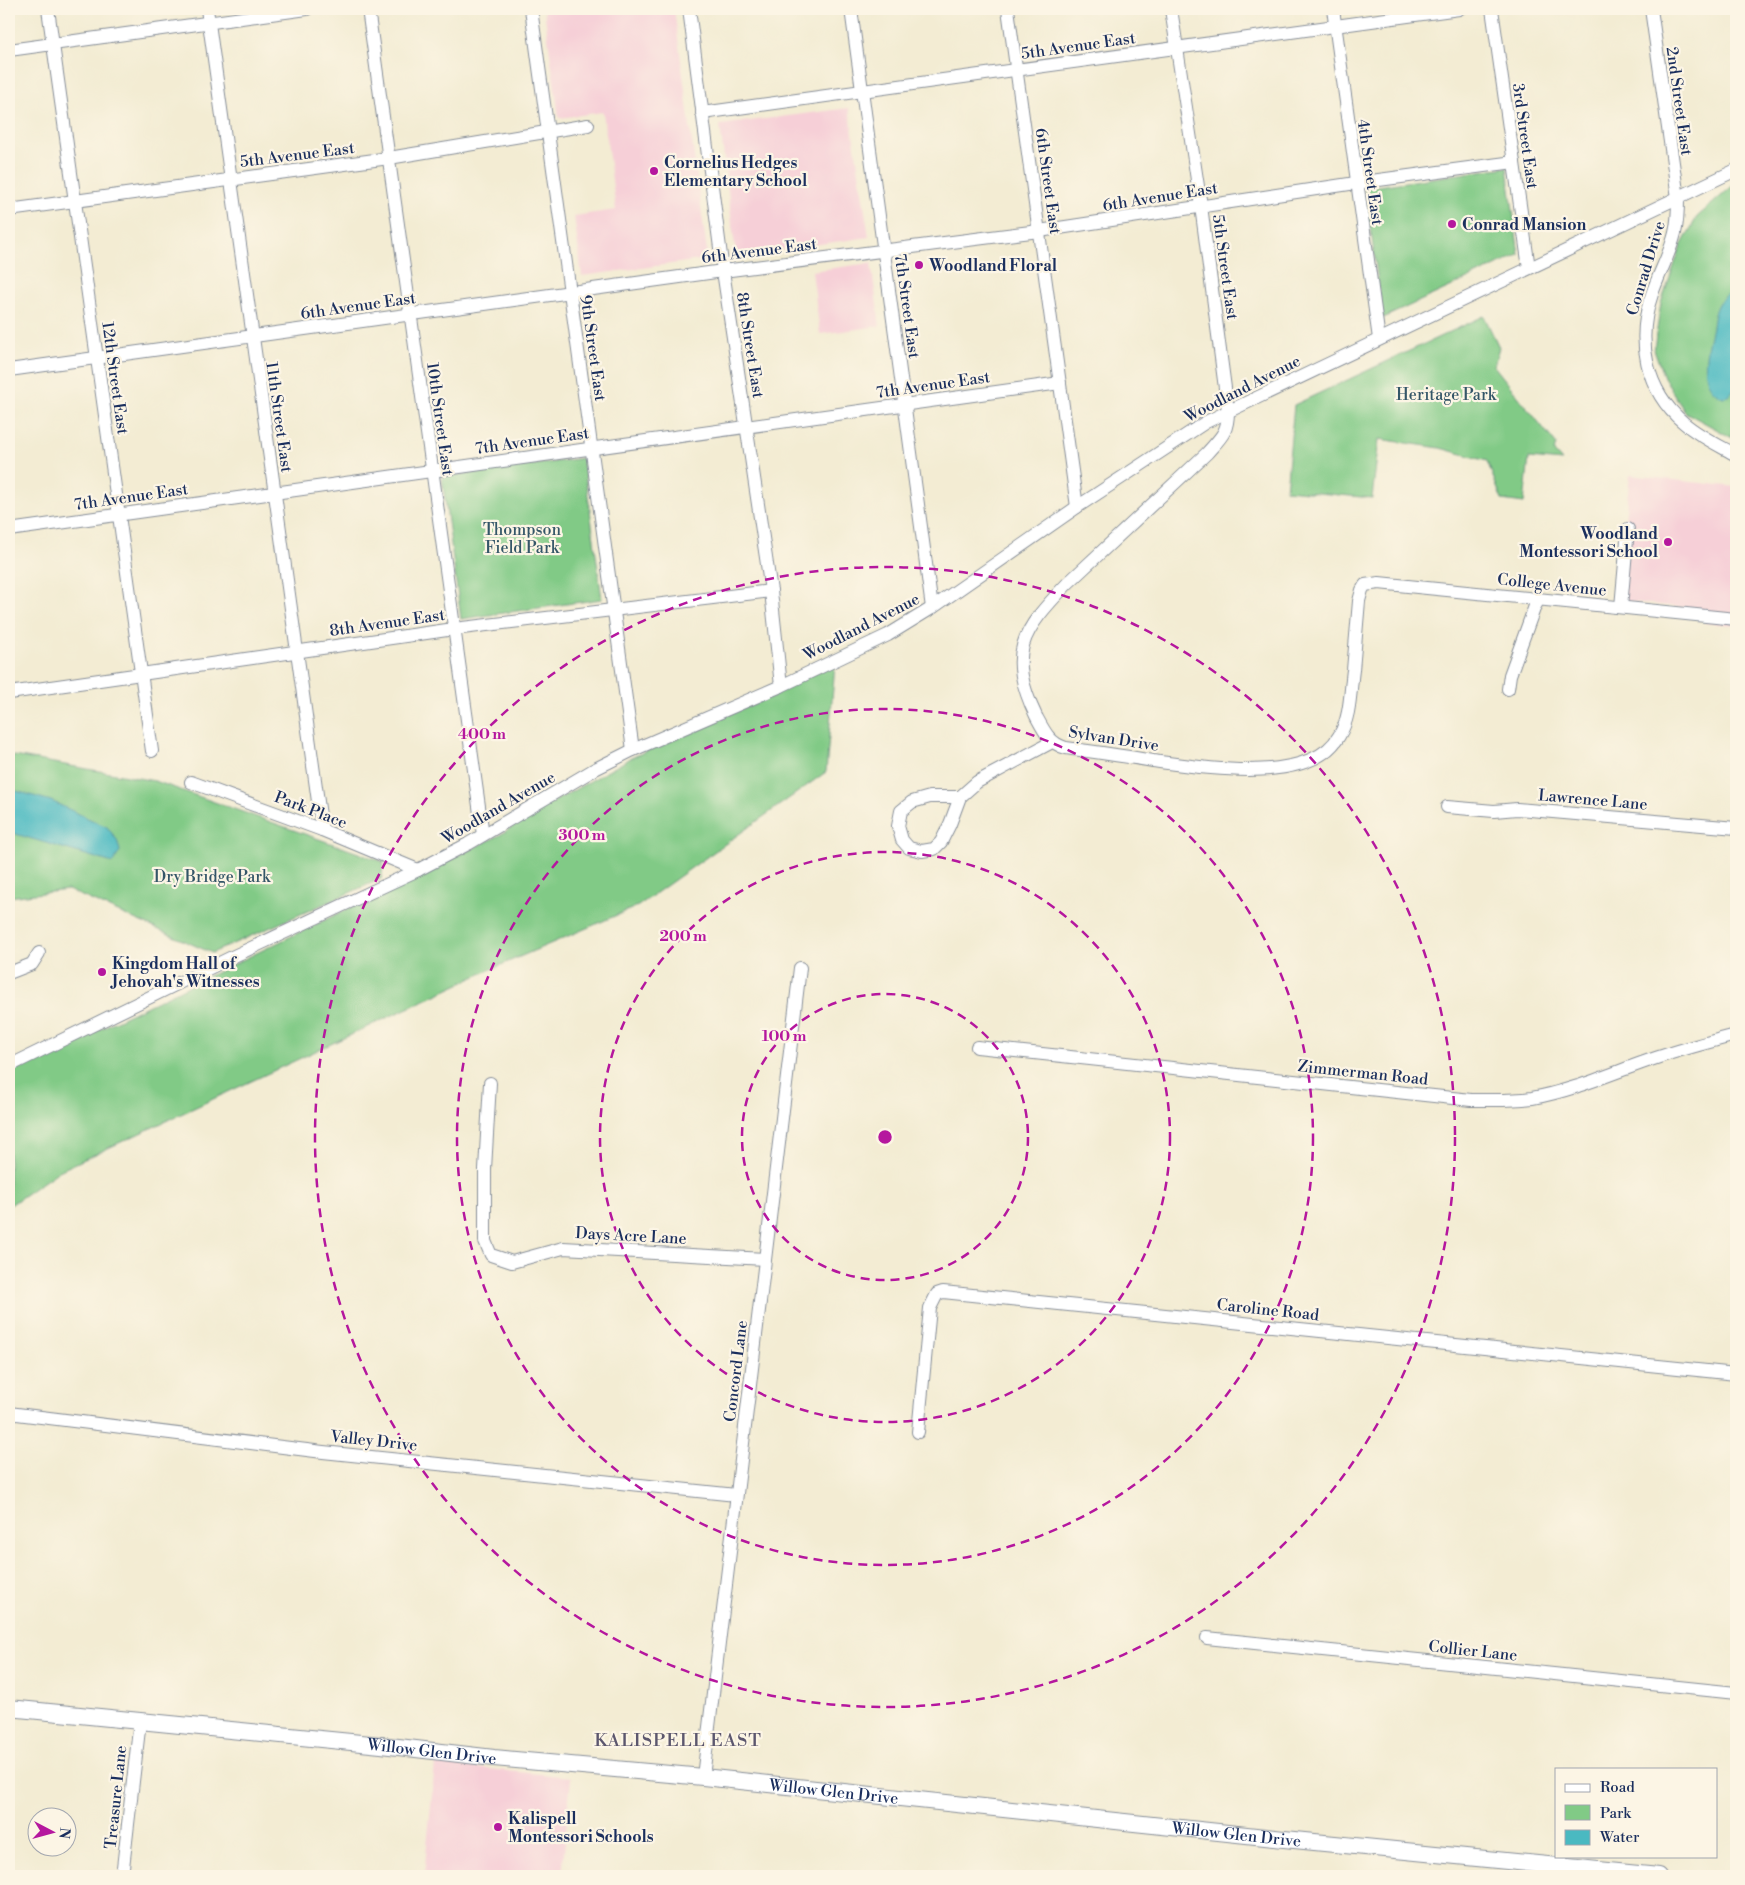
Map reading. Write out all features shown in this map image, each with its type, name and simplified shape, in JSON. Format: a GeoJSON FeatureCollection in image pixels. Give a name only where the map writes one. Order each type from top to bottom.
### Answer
{"type":"FeatureCollection","features":[{"type":"Feature","properties":{"kind":"main road","name":"Willow Glen Drive"},"geometry":{"type":"LineString","coordinates":[[9,1708],[494,1758],[703,1777],[1284,1839],[1659,1876]]}},
{"type":"Feature","properties":{"kind":"street","name":"12th Street East"},"geometry":{"type":"LineString","coordinates":[[48,9],[152,752]]}},
{"type":"Feature","properties":{"kind":"street"},"geometry":{"type":"LineString","coordinates":[[9,50],[53,45],[208,15],[307,9]]}},
{"type":"Feature","properties":{"kind":"street","name":"10th Street East"},"geometry":{"type":"LineString","coordinates":[[368,9],[482,835]]}},
{"type":"Feature","properties":{"kind":"street","name":"9th Street East"},"geometry":{"type":"LineString","coordinates":[[531,9],[633,750]]}},
{"type":"Feature","properties":{"kind":"street","name":"8th Street East"},"geometry":{"type":"LineString","coordinates":[[688,9],[723,271],[771,591],[781,686]]}},
{"type":"Feature","properties":{"kind":"street","name":"7th Street East"},"geometry":{"type":"LineString","coordinates":[[851,9],[932,608]]}},
{"type":"Feature","properties":{"kind":"street","name":"6th Street East"},"geometry":{"type":"LineString","coordinates":[[1008,9],[1077,507]]}},
{"type":"Feature","properties":{"kind":"street","name":"5th Street East"},"geometry":{"type":"LineString","coordinates":[[1171,9],[1201,206],[1228,411]]}},
{"type":"Feature","properties":{"kind":"street","name":"4th Street East"},"geometry":{"type":"LineString","coordinates":[[1333,9],[1379,339]]}},
{"type":"Feature","properties":{"kind":"street","name":"5th Avenue East"},"geometry":{"type":"LineString","coordinates":[[702,113],[1459,9]]}},
{"type":"Feature","properties":{"kind":"street","name":"3rd Street East"},"geometry":{"type":"LineString","coordinates":[[1492,9],[1529,268]]}},
{"type":"Feature","properties":{"kind":"street","name":"2nd Street East"},"geometry":{"type":"LineString","coordinates":[[1651,9],[1678,198]]}},
{"type":"Feature","properties":{"kind":"street","name":"11th Street East"},"geometry":{"type":"LineString","coordinates":[[208,15],[322,830]]}},
{"type":"Feature","properties":{"kind":"street","name":"5th Avenue East"},"geometry":{"type":"LineString","coordinates":[[9,210],[388,158],[588,125]]}},
{"type":"Feature","properties":{"kind":"street","name":"6th Avenue East"},"geometry":{"type":"LineString","coordinates":[[9,370],[723,271],[1039,231],[1514,162]]}},
{"type":"Feature","properties":{"kind":"street","name":"Woodland Avenue"},"geometry":{"type":"LineString","coordinates":[[9,1066],[266,941],[418,870],[468,844],[594,770],[633,750],[781,686],[888,635],[932,608],[1077,507],[1206,422],[1736,170]]}},
{"type":"Feature","properties":{"kind":"street","name":"Conrad Drive"},"geometry":{"type":"LineString","coordinates":[[1678,198],[1674,234],[1651,295],[1646,318],[1644,335],[1647,366],[1654,385],[1666,405],[1683,423],[1702,437],[1736,455]]}},
{"type":"Feature","properties":{"kind":"street","name":"7th Avenue East"},"geometry":{"type":"LineString","coordinates":[[9,530],[1060,382]]}},
{"type":"Feature","properties":{"kind":"street","name":"Sylvan Drive"},"geometry":{"type":"LineString","coordinates":[[1228,411],[1228,425],[1225,434],[1067,584],[1045,607],[1029,629],[1020,653],[1021,674],[1034,712],[1052,742],[1066,748],[1235,771],[1265,770],[1295,765],[1321,755],[1331,747],[1345,724],[1350,697],[1359,602],[1362,590],[1366,585]]}},
{"type":"Feature","properties":{"kind":"street"},"geometry":{"type":"LineString","coordinates":[[1621,607],[1628,529]]}},
{"type":"Feature","properties":{"kind":"street","name":"College Avenue"},"geometry":{"type":"LineString","coordinates":[[1366,585],[1379,583],[1736,619]]}},
{"type":"Feature","properties":{"kind":"street","name":"8th Avenue East"},"geometry":{"type":"LineString","coordinates":[[9,693],[454,629],[771,591]]}},
{"type":"Feature","properties":{"kind":"street"},"geometry":{"type":"LineString","coordinates":[[1508,689],[1510,675],[1539,599]]}},
{"type":"Feature","properties":{"kind":"street"},"geometry":{"type":"LineString","coordinates":[[960,797],[930,797],[912,802],[901,811],[898,826],[902,840],[910,848],[922,851],[934,849],[941,842],[960,797],[978,782],[1052,742]]}},
{"type":"Feature","properties":{"kind":"street","name":"Park Place"},"geometry":{"type":"LineString","coordinates":[[191,782],[322,830],[418,870]]}},
{"type":"Feature","properties":{"kind":"street","name":"Lawrence Lane"},"geometry":{"type":"LineString","coordinates":[[1446,806],[1494,812],[1517,809],[1736,828]]}},
{"type":"Feature","properties":{"kind":"street"},"geometry":{"type":"LineString","coordinates":[[9,974],[32,964],[39,953]]}},
{"type":"Feature","properties":{"kind":"street","name":"Concord Lane"},"geometry":{"type":"LineString","coordinates":[[703,1777],[800,968]]}},
{"type":"Feature","properties":{"kind":"street","name":"Zimmerman Road"},"geometry":{"type":"LineString","coordinates":[[977,1047],[1472,1100],[1502,1101],[1564,1091],[1657,1058],[1736,1035]]}},
{"type":"Feature","properties":{"kind":"street","name":"Days Acre Lane"},"geometry":{"type":"LineString","coordinates":[[490,1083],[485,1169],[485,1240],[491,1255],[512,1262],[563,1248],[765,1259]]}},
{"type":"Feature","properties":{"kind":"street","name":"Caroline Road"},"geometry":{"type":"LineString","coordinates":[[918,1432],[930,1308],[937,1294],[943,1292],[1736,1374]]}},
{"type":"Feature","properties":{"kind":"street","name":"Valley Drive"},"geometry":{"type":"LineString","coordinates":[[9,1413],[323,1452],[736,1495]]}},
{"type":"Feature","properties":{"kind":"street","name":"Collier Lane"},"geometry":{"type":"LineString","coordinates":[[1206,1638],[1736,1693]]}},
{"type":"Feature","properties":{"kind":"street","name":"Treasure Lane"},"geometry":{"type":"LineString","coordinates":[[122,1876],[140,1721]]}},
{"type":"Feature","properties":{"kind":"shaded area","name":"Cornelius Hedges Elementary School"},"geometry":{"type":"Polygon","coordinates":[[[544,9],[674,9],[708,259],[582,276],[574,216],[616,210],[603,112],[559,118],[544,9]]]}},
{"type":"Feature","properties":{"kind":"shaded area"},"geometry":{"type":"Polygon","coordinates":[[[849,108],[869,237],[736,256],[720,125],[849,108]]]}},
{"type":"Feature","properties":{"kind":"shaded area"},"geometry":{"type":"Polygon","coordinates":[[[871,263],[880,326],[820,334],[812,271],[871,263]]]}},
{"type":"Feature","properties":{"kind":"shaded area","name":"Woodland Montessori School"},"geometry":{"type":"Polygon","coordinates":[[[1630,475],[1736,487],[1736,625],[1705,623],[1705,610],[1616,600],[1630,475]]]}},
{"type":"Feature","properties":{"kind":"shaded area","name":"Kalispell Montessori Schools"},"geometry":{"type":"Polygon","coordinates":[[[435,1764],[571,1777],[562,1876],[424,1876],[435,1764]]]}},
{"type":"Feature","properties":{"kind":"green space"},"geometry":{"type":"Polygon","coordinates":[[[1507,167],[1519,255],[1383,318],[1365,188],[1507,167]]]}},
{"type":"Feature","properties":{"kind":"green space"},"geometry":{"type":"Polygon","coordinates":[[[1736,183],[1736,440],[1685,412],[1664,378],[1654,349],[1661,303],[1681,246],[1697,217],[1736,183]]]}},
{"type":"Feature","properties":{"kind":"green space","name":"Heritage Park"},"geometry":{"type":"Polygon","coordinates":[[[1484,316],[1499,347],[1494,366],[1556,444],[1554,452],[1562,461],[1529,458],[1524,503],[1502,500],[1487,461],[1440,448],[1379,439],[1372,498],[1286,490],[1294,405],[1484,316]]]}},
{"type":"Feature","properties":{"kind":"green space","name":"Thompson Field Park"},"geometry":{"type":"Polygon","coordinates":[[[583,458],[602,599],[461,619],[442,477],[583,458]]]}},
{"type":"Feature","properties":{"kind":"green space"},"geometry":{"type":"Polygon","coordinates":[[[835,664],[826,772],[638,906],[487,971],[59,1171],[9,1206],[9,1073],[498,836],[546,806],[631,758],[835,664]]]}},
{"type":"Feature","properties":{"kind":"green space","name":"Dry Bridge Park"},"geometry":{"type":"Polygon","coordinates":[[[9,755],[155,781],[384,862],[381,879],[212,953],[68,890],[9,897],[9,755]]]}},
{"type":"Feature","properties":{"kind":"water"},"geometry":{"type":"Polygon","coordinates":[[[1736,289],[1736,387],[1728,396],[1723,397],[1709,385],[1706,376],[1706,356],[1717,307],[1722,299],[1736,289]]]}},
{"type":"Feature","properties":{"kind":"water"},"geometry":{"type":"Polygon","coordinates":[[[9,789],[51,801],[107,827],[117,840],[120,851],[113,863],[9,832],[9,789]]]}},
{"type":"Feature","properties":{"kind":"place","name":"Cornelius Hedges Elementary School"},"geometry":{"type":"Point","coordinates":[654,171]}},
{"type":"Feature","properties":{"kind":"place","name":"Conrad Mansion"},"geometry":{"type":"Point","coordinates":[1452,224]}},
{"type":"Feature","properties":{"kind":"place","name":"Woodland Floral"},"geometry":{"type":"Point","coordinates":[919,265]}},
{"type":"Feature","properties":{"kind":"place","name":"Woodland Montessori School"},"geometry":{"type":"Point","coordinates":[1668,542]}},
{"type":"Feature","properties":{"kind":"place","name":"Kingdom Hall of Jehovah's Witnesses"},"geometry":{"type":"Point","coordinates":[102,972]}},
{"type":"Feature","properties":{"kind":"place","name":"Kalispell Montessori Schools"},"geometry":{"type":"Point","coordinates":[498,1827]}},
{"type":"Feature","properties":{"kind":"district","name":"KALISPELL EAST"},"geometry":{"type":"Point","coordinates":[678,1740]}}]}
